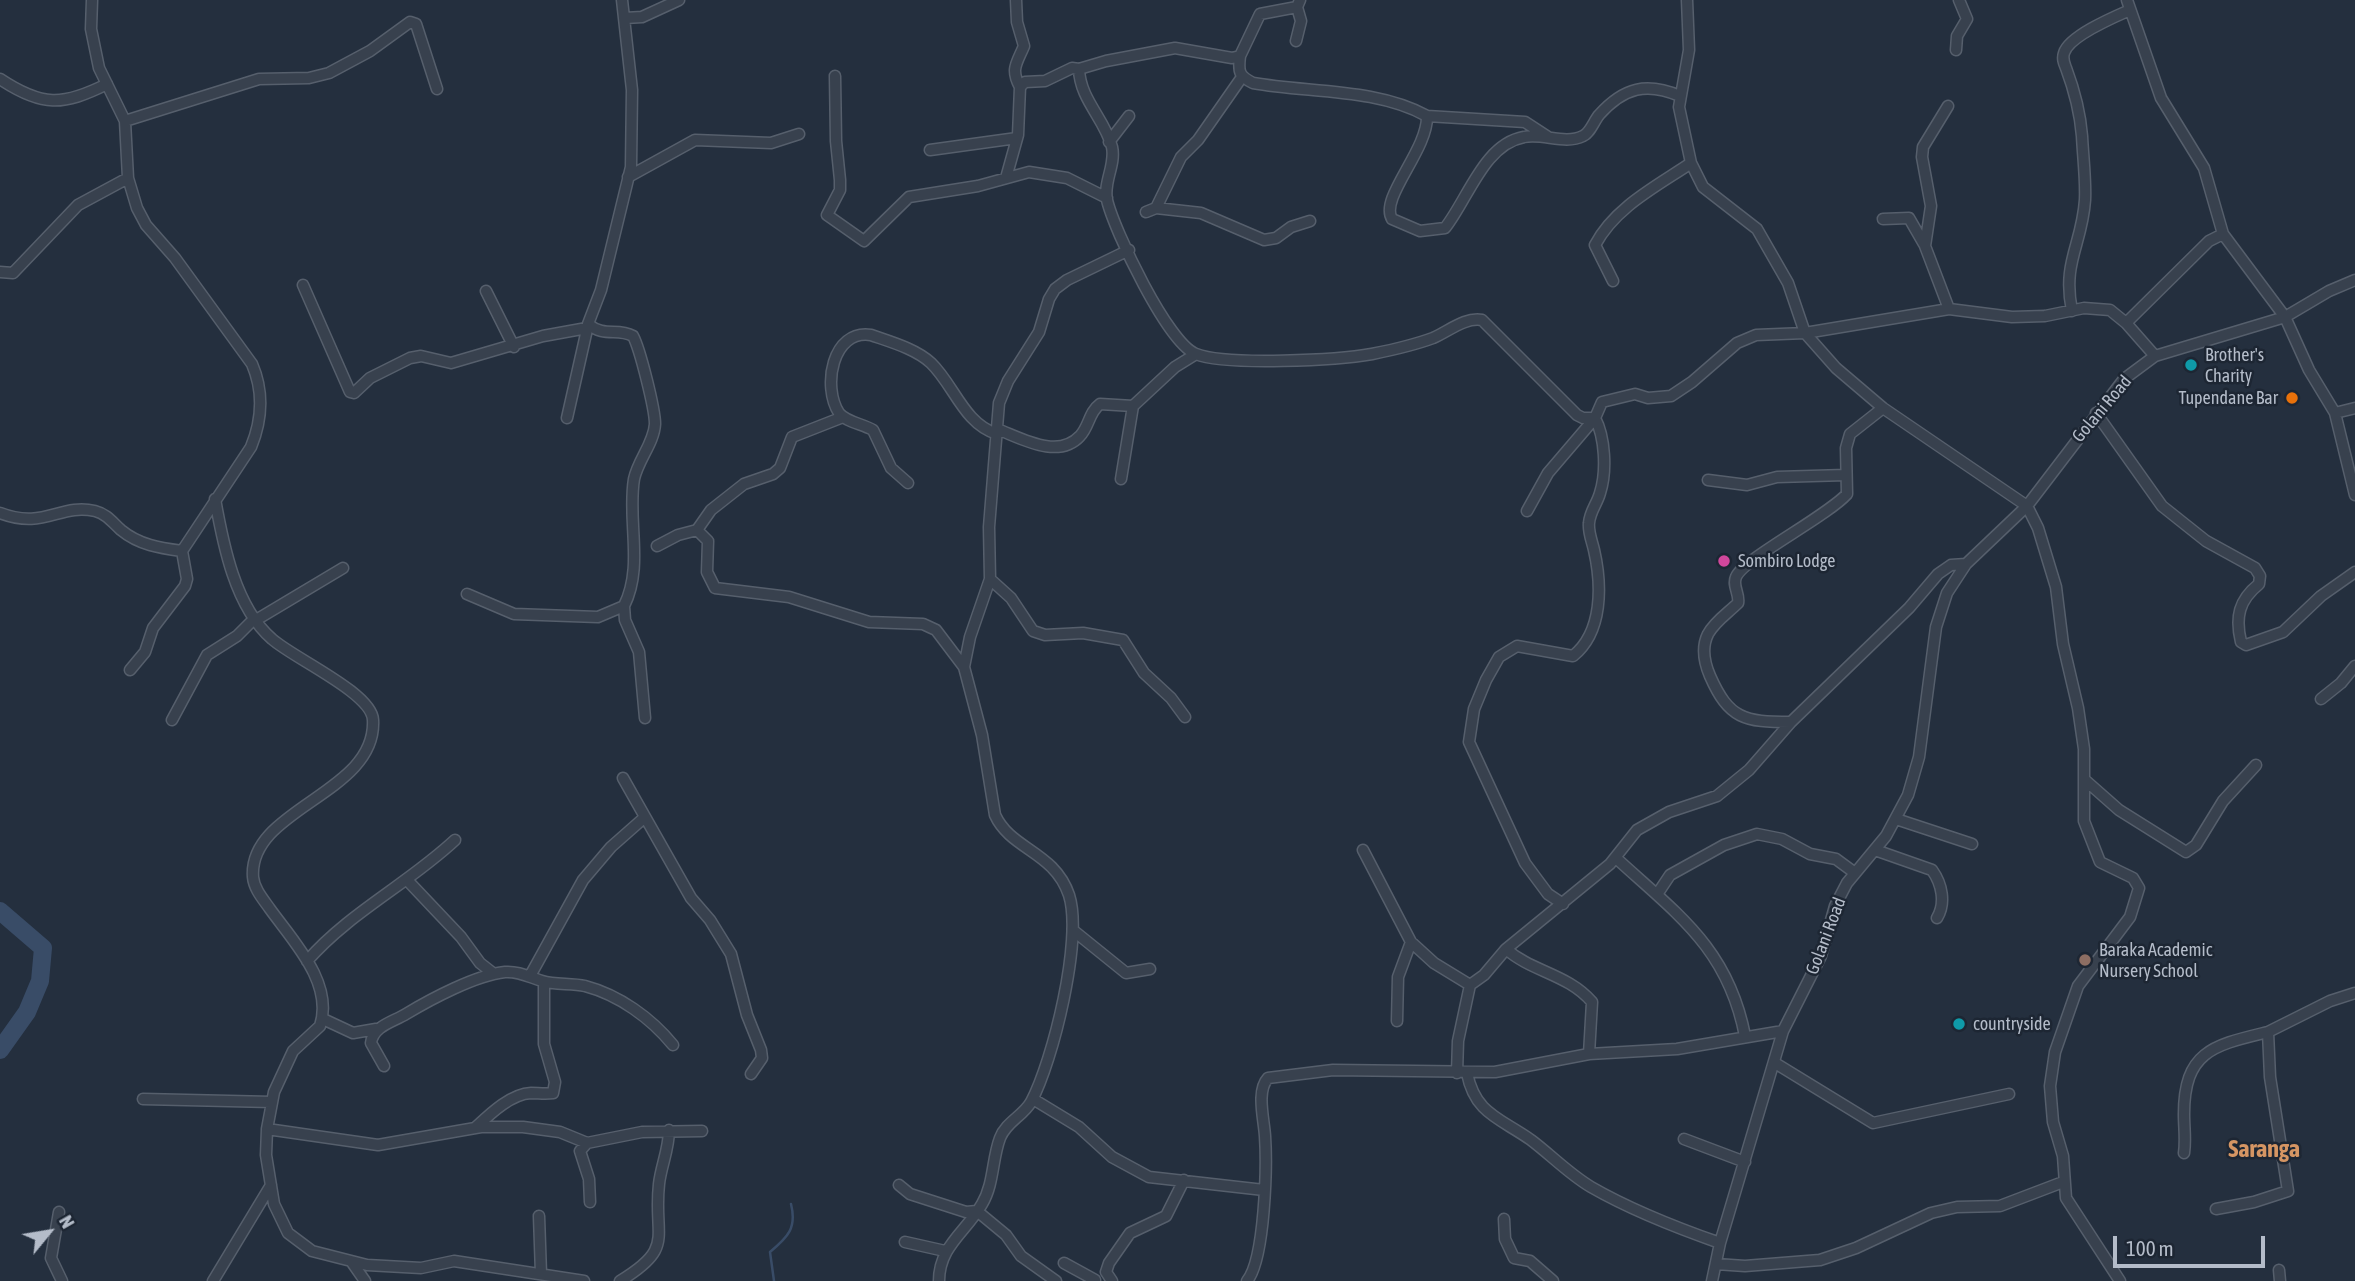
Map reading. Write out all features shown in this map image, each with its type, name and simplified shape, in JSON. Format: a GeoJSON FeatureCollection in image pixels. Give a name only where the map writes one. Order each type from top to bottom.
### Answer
{"type":"FeatureCollection","features":[{"type":"Feature","properties":{"kind":"street"},"geometry":{"type":"LineString","coordinates":[[92,0],[91,29],[99,68],[125,121],[128,178],[137,208],[146,225],[252,365],[259,381],[257,432],[251,447],[182,551],[187,579],[185,586],[153,628],[145,652],[130,670]]}},
{"type":"Feature","properties":{"kind":"street"},"geometry":{"type":"LineString","coordinates":[[568,418],[587,326],[601,290],[628,177],[632,103],[622,0]]}},
{"type":"Feature","properties":{"kind":"street"},"geometry":{"type":"LineString","coordinates":[[625,18],[642,18],[678,0]]}},
{"type":"Feature","properties":{"kind":"street"},"geometry":{"type":"LineString","coordinates":[[1006,178],[1017,138],[1020,87],[1014,76],[1014,66],[1024,46],[1016,0]]}},
{"type":"Feature","properties":{"kind":"street"},"geometry":{"type":"LineString","coordinates":[[1688,0],[1689,50],[1680,96],[1680,115],[1691,163],[1703,187],[1757,229],[1788,283],[1805,333],[1836,368],[1883,408],[2027,506],[2042,539],[2056,587],[2063,644],[2084,749],[2084,821],[2096,855],[2108,868],[2133,878],[2140,894],[2130,917],[2078,986],[2055,1052],[2050,1086],[2051,1106],[2063,1156],[2063,1181],[2068,1203],[2086,1225],[2120,1281]]}},
{"type":"Feature","properties":{"kind":"street"},"geometry":{"type":"LineString","coordinates":[[1956,50],[1956,36],[1967,19],[1959,0]]}},
{"type":"Feature","properties":{"kind":"street"},"geometry":{"type":"LineString","coordinates":[[1296,41],[1301,21],[1298,4],[1260,14],[1240,56],[1238,71],[1242,77],[1264,85],[1385,101],[1427,116],[1525,122],[1548,137]]}},
{"type":"Feature","properties":{"kind":"street"},"geometry":{"type":"LineString","coordinates":[[2072,311],[2067,287],[2069,262],[2076,249],[2085,201],[2080,105],[2063,58],[2064,49],[2129,5],[2161,98],[2204,168],[2223,234],[2285,317],[2309,370],[2335,413],[2355,495]]}},
{"type":"Feature","properties":{"kind":"street"},"geometry":{"type":"LineString","coordinates":[[125,121],[259,79],[309,78],[329,73],[370,51],[410,22],[416,24],[437,89]]}},
{"type":"Feature","properties":{"kind":"street"},"geometry":{"type":"LineString","coordinates":[[1020,87],[1025,82],[1045,81],[1072,68],[1079,69],[1159,49],[1175,47],[1232,58],[1240,56]]}},
{"type":"Feature","properties":{"kind":"street"},"geometry":{"type":"LineString","coordinates":[[1079,69],[1088,104],[1110,142],[1113,160],[1107,198],[1129,250],[1168,324],[1178,340],[1196,354],[1221,358],[1347,358],[1433,338],[1475,318],[1482,320],[1577,415],[1595,418]]}},
{"type":"Feature","properties":{"kind":"street"},"geometry":{"type":"LineString","coordinates":[[835,76],[840,190],[827,215],[864,241],[872,237],[909,197],[956,190],[1037,171],[1067,178],[1107,198]]}},
{"type":"Feature","properties":{"kind":"street"},"geometry":{"type":"LineString","coordinates":[[1242,77],[1198,140],[1181,157],[1151,210],[1201,213],[1264,240],[1276,238],[1291,227],[1310,221]]}},
{"type":"Feature","properties":{"kind":"street"},"geometry":{"type":"LineString","coordinates":[[0,79],[30,97],[58,102],[71,100],[107,84]]}},
{"type":"Feature","properties":{"kind":"street"},"geometry":{"type":"LineString","coordinates":[[1427,116],[1424,141],[1391,198],[1389,211],[1392,219],[1420,231],[1445,228],[1489,158],[1508,143],[1523,137],[1566,140],[1582,137],[1610,104],[1639,88],[1657,87],[1680,96]]}},
{"type":"Feature","properties":{"kind":"street"},"geometry":{"type":"LineString","coordinates":[[1925,246],[1931,206],[1923,168],[1923,147],[1948,106]]}},
{"type":"Feature","properties":{"kind":"street"},"geometry":{"type":"LineString","coordinates":[[1110,142],[1129,117]]}},
{"type":"Feature","properties":{"kind":"street"},"geometry":{"type":"LineString","coordinates":[[628,177],[695,140],[771,143],[799,134]]}},
{"type":"Feature","properties":{"kind":"street"},"geometry":{"type":"LineString","coordinates":[[930,150],[1017,138]]}},
{"type":"Feature","properties":{"kind":"street"},"geometry":{"type":"LineString","coordinates":[[1613,282],[1597,254],[1595,244],[1601,233],[1638,199],[1691,163]]}},
{"type":"Feature","properties":{"kind":"street"},"geometry":{"type":"LineString","coordinates":[[2,276],[13,273],[78,205],[128,178]]}},
{"type":"Feature","properties":{"kind":"street"},"geometry":{"type":"LineString","coordinates":[[1884,219],[1909,219],[1925,246],[1949,309]]}},
{"type":"Feature","properties":{"kind":"street"},"geometry":{"type":"LineString","coordinates":[[2126,323],[2209,241],[2223,234]]}},
{"type":"Feature","properties":{"kind":"street"},"geometry":{"type":"LineString","coordinates":[[964,667],[970,637],[990,579],[989,527],[999,403],[1008,381],[1039,332],[1049,299],[1055,289],[1067,280],[1129,250]]}},
{"type":"Feature","properties":{"kind":"street","name":"Golani Road"},"geometry":{"type":"LineString","coordinates":[[1712,1281],[1720,1243],[1783,1031],[1821,956],[1835,906],[1855,873],[1896,819],[1908,795],[1919,757],[1936,627],[1947,593],[1966,564],[2027,506],[2124,379],[2155,356],[2285,317],[2355,279]]}},
{"type":"Feature","properties":{"kind":"street"},"geometry":{"type":"LineString","coordinates":[[303,285],[350,392],[354,393],[370,378],[410,358],[421,356],[451,363],[587,326],[608,334],[628,333],[633,336],[655,426],[634,479],[634,564],[629,595],[624,606],[625,620],[639,652],[645,718]]}},
{"type":"Feature","properties":{"kind":"street"},"geometry":{"type":"LineString","coordinates":[[486,291],[514,347]]}},
{"type":"Feature","properties":{"kind":"street"},"geometry":{"type":"LineString","coordinates":[[1527,511],[1548,473],[1595,418],[1602,402],[1615,396],[1671,396],[1692,382],[1737,343],[1756,335],[1805,333],[1949,309],[2012,317],[2096,308],[2110,310],[2126,323],[2155,356]]}},
{"type":"Feature","properties":{"kind":"street"},"geometry":{"type":"LineString","coordinates":[[908,483],[891,468],[873,430],[843,417],[831,391],[833,367],[840,348],[847,340],[863,334],[888,341],[925,359],[974,419],[988,431],[1052,448],[1068,446],[1081,436],[1094,409],[1100,404],[1133,406]]}},
{"type":"Feature","properties":{"kind":"street"},"geometry":{"type":"LineString","coordinates":[[1121,480],[1133,406],[1175,367],[1196,354]]}},
{"type":"Feature","properties":{"kind":"street"},"geometry":{"type":"LineString","coordinates":[[1791,722],[1749,718],[1730,711],[1720,699],[1704,662],[1708,635],[1738,603],[1735,584],[1739,572],[1754,559],[1805,528],[1847,495],[1846,448],[1850,434],[1883,408]]}},
{"type":"Feature","properties":{"kind":"street"},"geometry":{"type":"LineString","coordinates":[[2335,413],[2355,408]]}},
{"type":"Feature","properties":{"kind":"street"},"geometry":{"type":"LineString","coordinates":[[2096,413],[2162,506],[2206,541],[2255,568],[2260,576],[2259,584],[2243,600],[2238,613],[2241,642],[2246,645],[2283,632],[2321,596],[2355,572]]}},
{"type":"Feature","properties":{"kind":"street"},"geometry":{"type":"LineString","coordinates":[[657,546],[678,535],[697,530],[711,510],[744,485],[773,474],[780,468],[792,437],[843,417]]}},
{"type":"Feature","properties":{"kind":"street"},"geometry":{"type":"LineString","coordinates":[[1563,904],[1548,894],[1525,863],[1469,741],[1474,709],[1499,657],[1517,646],[1573,656],[1583,648],[1591,633],[1599,609],[1598,575],[1589,528],[1590,516],[1600,493],[1602,474],[1601,430],[1595,418]]}},
{"type":"Feature","properties":{"kind":"street"},"geometry":{"type":"LineString","coordinates":[[1708,480],[1747,485],[1777,477],[1846,475]]}},
{"type":"Feature","properties":{"kind":"street"},"geometry":{"type":"LineString","coordinates":[[215,499],[222,538],[256,619],[271,638],[292,655],[363,699],[372,711],[373,720],[370,740],[354,766],[341,780],[268,835],[254,859],[253,880],[256,889],[307,961],[321,994],[323,1018],[316,1031],[293,1051],[278,1081],[272,1102],[267,1129],[271,1185],[277,1213],[288,1233],[312,1251],[351,1261],[408,1268],[454,1261],[583,1281]]}},
{"type":"Feature","properties":{"kind":"street"},"geometry":{"type":"LineString","coordinates":[[0,513],[30,521],[69,512],[96,511],[112,520],[122,531],[153,547],[182,551]]}},
{"type":"Feature","properties":{"kind":"street"},"geometry":{"type":"LineString","coordinates":[[697,530],[708,541],[707,572],[715,588],[789,597],[869,622],[923,624],[936,630],[964,667],[982,735],[995,815],[1000,827],[1045,859],[1056,871],[1070,899],[1074,931],[1056,1028],[1033,1099],[1000,1137],[989,1187],[977,1212],[945,1251],[939,1281]]}},
{"type":"Feature","properties":{"kind":"street","name":"Golani Road"},"geometry":{"type":"LineString","coordinates":[[1470,985],[1484,975],[1506,949],[1616,858],[1637,830],[1668,812],[1717,796],[1762,757],[1791,722],[1909,608],[1938,573],[1951,565],[1966,564]]}},
{"type":"Feature","properties":{"kind":"street"},"geometry":{"type":"LineString","coordinates":[[172,720],[207,655],[237,636],[256,619],[343,568]]}},
{"type":"Feature","properties":{"kind":"street"},"geometry":{"type":"LineString","coordinates":[[990,579],[1011,598],[1033,631],[1045,635],[1083,633],[1123,640],[1144,673],[1185,717]]}},
{"type":"Feature","properties":{"kind":"street"},"geometry":{"type":"LineString","coordinates":[[467,594],[514,614],[598,617],[624,606]]}},
{"type":"Feature","properties":{"kind":"street"},"geometry":{"type":"LineString","coordinates":[[2321,699],[2355,666]]}},
{"type":"Feature","properties":{"kind":"street"},"geometry":{"type":"LineString","coordinates":[[2085,780],[2119,810],[2186,852],[2196,845],[2223,801],[2256,765]]}},
{"type":"Feature","properties":{"kind":"street"},"geometry":{"type":"LineString","coordinates":[[623,778],[691,898],[710,920],[731,954],[747,1015],[761,1050],[762,1058],[751,1074]]}},
{"type":"Feature","properties":{"kind":"street"},"geometry":{"type":"LineString","coordinates":[[530,976],[583,880],[611,847],[645,817]]}},
{"type":"Feature","properties":{"kind":"street"},"geometry":{"type":"LineString","coordinates":[[1896,819],[1972,844]]}},
{"type":"Feature","properties":{"kind":"street"},"geometry":{"type":"LineString","coordinates":[[1658,894],[1664,880],[1670,875],[1724,845],[1757,834],[1782,839],[1810,854],[1836,859],[1855,873]]}},
{"type":"Feature","properties":{"kind":"street"},"geometry":{"type":"LineString","coordinates":[[307,961],[354,916],[408,881],[455,840]]}},
{"type":"Feature","properties":{"kind":"street"},"geometry":{"type":"LineString","coordinates":[[1363,850],[1411,942],[1434,963],[1470,985],[1458,1041],[1462,1073],[1472,1095],[1484,1109],[1589,1185],[1676,1227],[1720,1243]]}},
{"type":"Feature","properties":{"kind":"street"},"geometry":{"type":"LineString","coordinates":[[1875,850],[1931,870],[1941,890],[1942,909],[1937,918]]}},
{"type":"Feature","properties":{"kind":"street"},"geometry":{"type":"LineString","coordinates":[[1616,858],[1658,894],[1706,943],[1725,978],[1745,1035]]}},
{"type":"Feature","properties":{"kind":"street"},"geometry":{"type":"LineString","coordinates":[[408,881],[461,937],[480,963],[494,974]]}},
{"type":"Feature","properties":{"kind":"street"},"geometry":{"type":"LineString","coordinates":[[1074,931],[1126,973],[1150,969]]}},
{"type":"Feature","properties":{"kind":"street"},"geometry":{"type":"LineString","coordinates":[[1397,1021],[1398,977],[1411,942]]}},
{"type":"Feature","properties":{"kind":"street"},"geometry":{"type":"LineString","coordinates":[[1506,949],[1527,963],[1566,979],[1592,1002],[1589,1054]]}},
{"type":"Feature","properties":{"kind":"street"},"geometry":{"type":"LineString","coordinates":[[323,1018],[353,1033],[376,1029],[428,1001],[494,974],[515,972],[544,982],[587,987],[617,999],[641,1014],[673,1045]]}},
{"type":"Feature","properties":{"kind":"street"},"geometry":{"type":"LineString","coordinates":[[475,1128],[491,1112],[517,1097],[529,1093],[553,1093],[555,1082],[544,1044],[544,982]]}},
{"type":"Feature","properties":{"kind":"street"},"geometry":{"type":"LineString","coordinates":[[2184,1153],[2184,1113],[2193,1068],[2210,1049],[2268,1032],[2330,1001],[2355,993]]}},
{"type":"Feature","properties":{"kind":"street"},"geometry":{"type":"LineString","coordinates":[[376,1029],[371,1043],[384,1066]]}},
{"type":"Feature","properties":{"kind":"street"},"geometry":{"type":"LineString","coordinates":[[1254,1278],[1264,1190],[1263,1091],[1268,1078],[1345,1070],[1495,1072],[1589,1054],[1677,1049],[1745,1035],[1783,1031]]}},
{"type":"Feature","properties":{"kind":"street"},"geometry":{"type":"LineString","coordinates":[[2216,1209],[2277,1196],[2289,1189],[2270,1077],[2268,1032]]}},
{"type":"Feature","properties":{"kind":"street"},"geometry":{"type":"LineString","coordinates":[[1775,1063],[1873,1123],[2009,1094]]}},
{"type":"Feature","properties":{"kind":"street"},"geometry":{"type":"LineString","coordinates":[[143,1099],[272,1102]]}},
{"type":"Feature","properties":{"kind":"street"},"geometry":{"type":"LineString","coordinates":[[1033,1099],[1079,1128],[1128,1167],[1149,1177],[1264,1190]]}},
{"type":"Feature","properties":{"kind":"street"},"geometry":{"type":"LineString","coordinates":[[267,1129],[378,1145],[475,1128],[539,1128],[587,1143],[669,1130],[702,1130]]}},
{"type":"Feature","properties":{"kind":"street"},"geometry":{"type":"LineString","coordinates":[[620,1281],[651,1259],[659,1244],[657,1205],[669,1130]]}},
{"type":"Feature","properties":{"kind":"street"},"geometry":{"type":"LineString","coordinates":[[1684,1139],[1745,1162]]}},
{"type":"Feature","properties":{"kind":"street"},"geometry":{"type":"LineString","coordinates":[[587,1143],[580,1151],[589,1179],[590,1202]]}},
{"type":"Feature","properties":{"kind":"street"},"geometry":{"type":"LineString","coordinates":[[1112,1281],[1106,1272],[1116,1252],[1130,1233],[1166,1216],[1184,1180]]}},
{"type":"Feature","properties":{"kind":"street"},"geometry":{"type":"LineString","coordinates":[[1716,1264],[1745,1266],[1820,1260],[1856,1248],[1931,1213],[1957,1207],[2000,1206],[2063,1181]]}},
{"type":"Feature","properties":{"kind":"street"},"geometry":{"type":"LineString","coordinates":[[213,1281],[271,1185]]}},
{"type":"Feature","properties":{"kind":"street"},"geometry":{"type":"LineString","coordinates":[[900,1185],[910,1194],[967,1212],[977,1212],[1006,1235],[1027,1261],[1056,1281]]}},
{"type":"Feature","properties":{"kind":"street"},"geometry":{"type":"LineString","coordinates":[[59,1212],[51,1258],[62,1281]]}},
{"type":"Feature","properties":{"kind":"street"},"geometry":{"type":"LineString","coordinates":[[539,1216],[541,1274]]}},
{"type":"Feature","properties":{"kind":"street"},"geometry":{"type":"LineString","coordinates":[[1504,1219],[1505,1239],[1514,1258],[1530,1261],[1553,1281]]}},
{"type":"Feature","properties":{"kind":"street"},"geometry":{"type":"LineString","coordinates":[[905,1242],[945,1251]]}},
{"type":"Feature","properties":{"kind":"street"},"geometry":{"type":"LineString","coordinates":[[351,1261],[365,1281]]}},
{"type":"Feature","properties":{"kind":"street"},"geometry":{"type":"LineString","coordinates":[[1064,1263],[1093,1280]]}},
{"type":"Feature","properties":{"kind":"waterway"},"geometry":{"type":"LineString","coordinates":[[0,911],[43,948],[40,981],[27,1012],[0,1050]]}},
{"type":"Feature","properties":{"kind":"waterway"},"geometry":{"type":"LineString","coordinates":[[774,1281],[770,1252],[790,1231],[793,1220],[791,1204]]}},
{"type":"Feature","properties":{"kind":"place","name":"Brother's Charity"},"geometry":{"type":"Point","coordinates":[2191,365]}},
{"type":"Feature","properties":{"kind":"place","name":"Tupendane Bar"},"geometry":{"type":"Point","coordinates":[2292,398]}},
{"type":"Feature","properties":{"kind":"place","name":"Sombiro Lodge"},"geometry":{"type":"Point","coordinates":[1724,561]}},
{"type":"Feature","properties":{"kind":"place","name":"Baraka Academic Nursery School"},"geometry":{"type":"Point","coordinates":[2085,960]}},
{"type":"Feature","properties":{"kind":"place","name":"countryside"},"geometry":{"type":"Point","coordinates":[1959,1024]}},
{"type":"Feature","properties":{"kind":"district","name":"Saranga"},"geometry":{"type":"Point","coordinates":[2264,1149]}}]}
